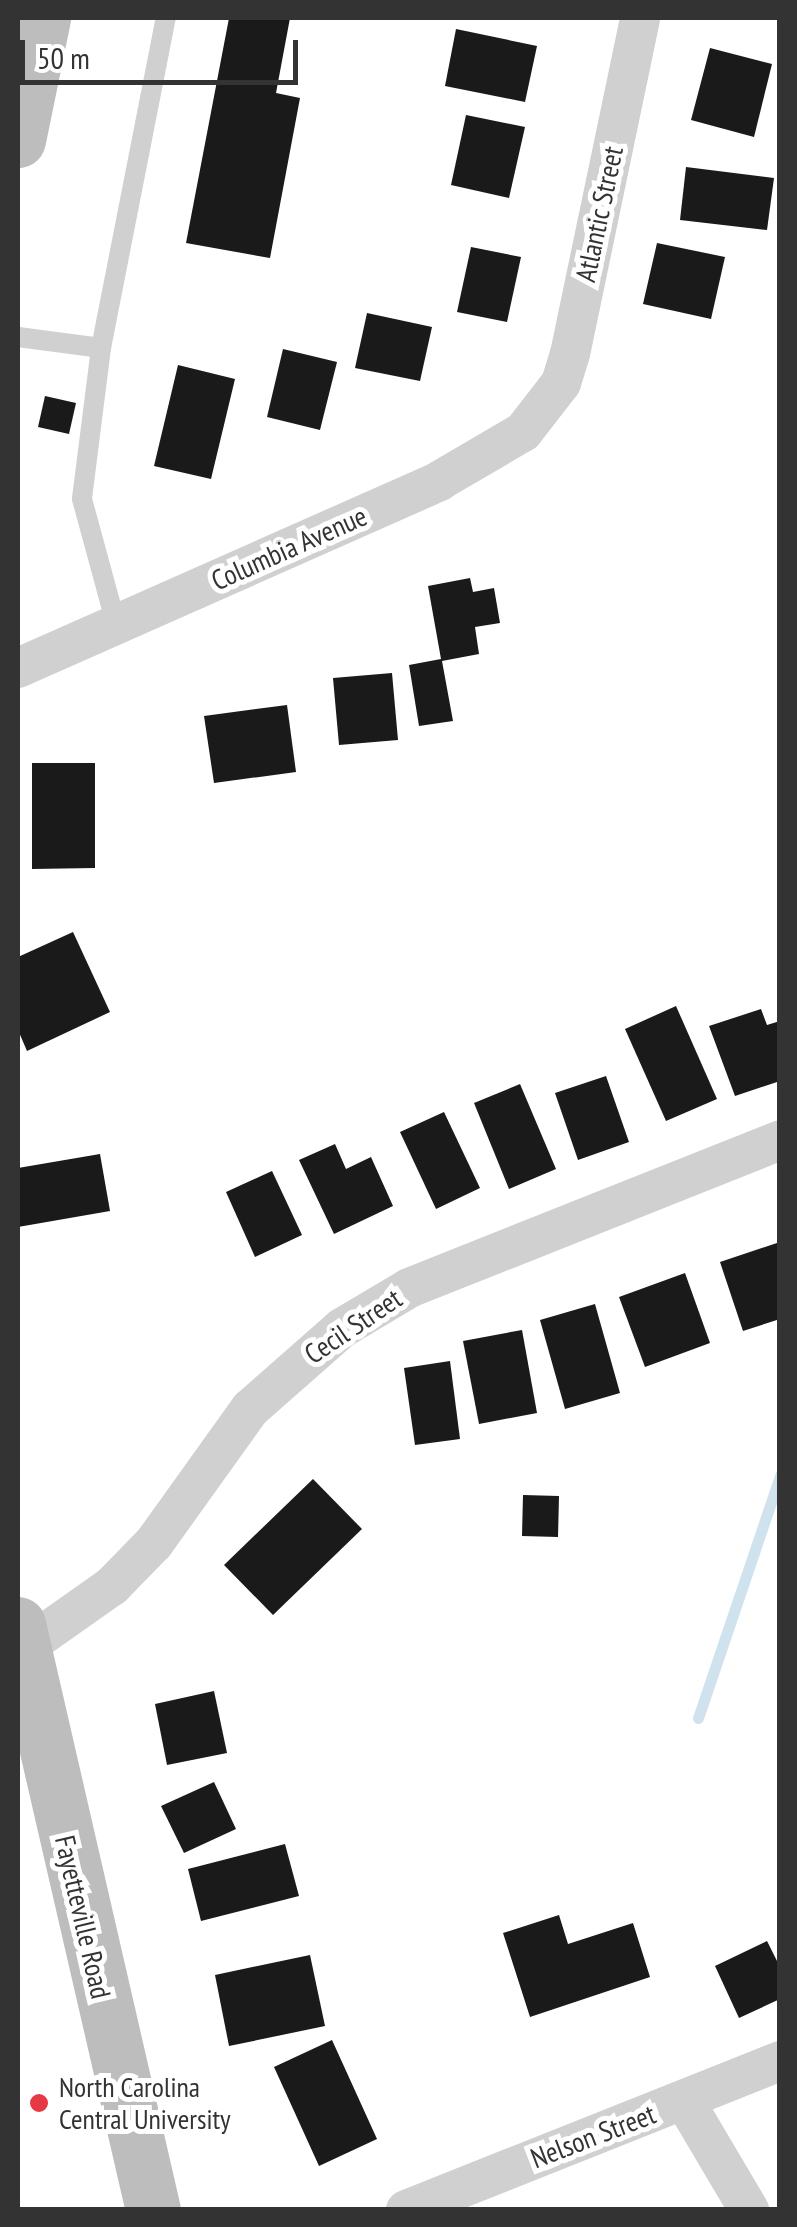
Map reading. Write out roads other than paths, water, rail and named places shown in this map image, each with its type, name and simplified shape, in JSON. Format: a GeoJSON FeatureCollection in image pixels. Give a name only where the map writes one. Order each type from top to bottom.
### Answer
{"type":"FeatureCollection","features":[{"type":"Feature","properties":{"kind":"main road"},"geometry":{"type":"LineString","coordinates":[[18,140],[44,18]]}},
{"type":"Feature","properties":{"kind":"main road","name":"Fayetteville Road"},"geometry":{"type":"LineString","coordinates":[[20,1636],[153,2210]]}},
{"type":"Feature","properties":{"kind":"street","name":"Atlantic Street"},"geometry":{"type":"LineString","coordinates":[[546,405],[570,354],[640,18]]}},
{"type":"Feature","properties":{"kind":"street","name":"Columbia Avenue"},"geometry":{"type":"LineString","coordinates":[[18,668],[439,481],[524,432],[546,405]]}},
{"type":"Feature","properties":{"kind":"street","name":"Cecil Street"},"geometry":{"type":"LineString","coordinates":[[20,1636],[122,1576],[154,1544],[250,1409],[342,1328],[409,1288],[780,1140]]}},
{"type":"Feature","properties":{"kind":"street","name":"Nelson Street"},"geometry":{"type":"LineString","coordinates":[[406,2210],[780,2060]]}},
{"type":"Feature","properties":{"kind":"street"},"geometry":{"type":"LineString","coordinates":[[684,2100],[750,2210]]}},
{"type":"Feature","properties":{"kind":"lane"},"geometry":{"type":"LineString","coordinates":[[116,624],[82,499],[101,348],[166,18]]}},
{"type":"Feature","properties":{"kind":"lane"},"geometry":{"type":"LineString","coordinates":[[18,337],[101,348]]}},
{"type":"Feature","properties":{"kind":"waterway"},"geometry":{"type":"LineString","coordinates":[[698,1718],[780,1476]]}},
{"type":"Feature","properties":{"kind":"place","name":"North Carolina Central University"},"geometry":{"type":"Point","coordinates":[39,2103]}}]}
